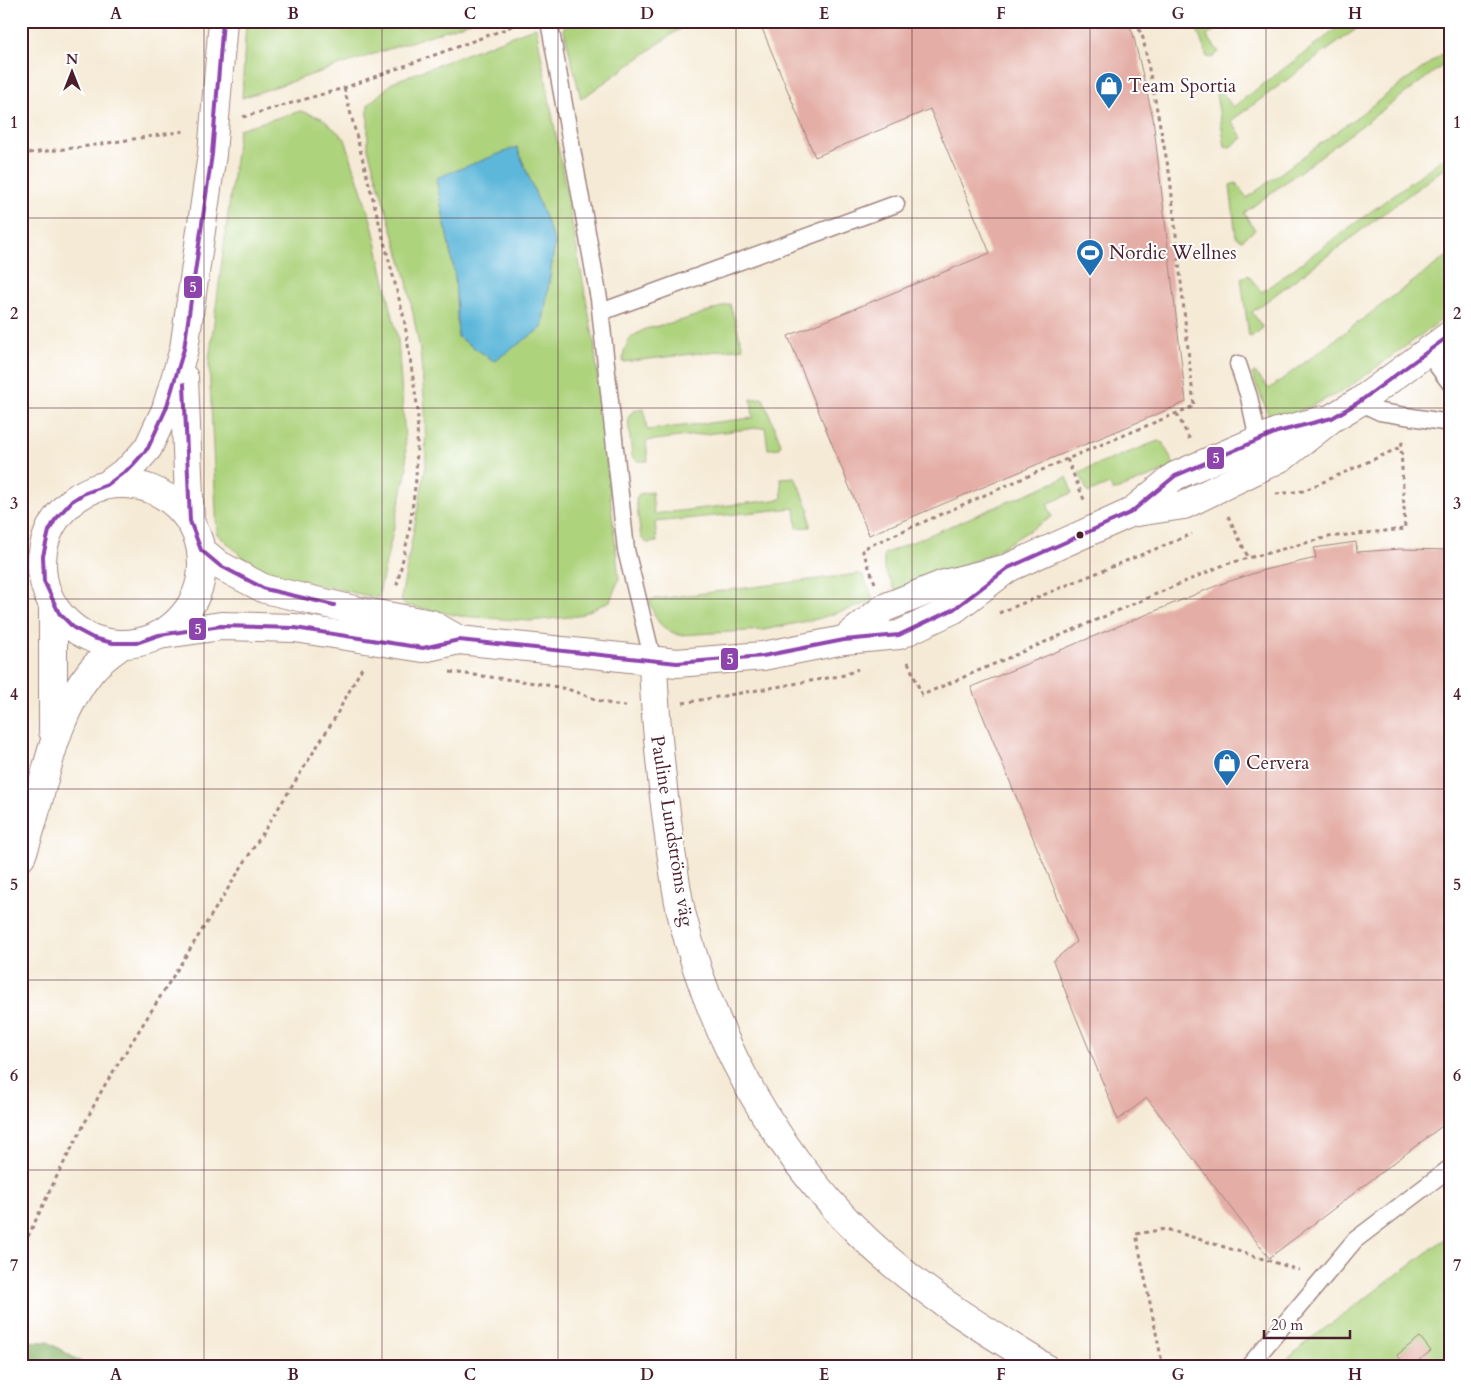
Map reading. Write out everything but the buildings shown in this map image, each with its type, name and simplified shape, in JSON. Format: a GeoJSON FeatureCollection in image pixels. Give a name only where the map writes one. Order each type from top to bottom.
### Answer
{"type":"FeatureCollection","features":[{"type":"Feature","properties":{"kind":"street"},"geometry":{"type":"LineString","coordinates":[[107,485],[130,467],[148,448],[166,409],[184,350],[212,154],[222,21]]}},
{"type":"Feature","properties":{"kind":"street"},"geometry":{"type":"LineString","coordinates":[[190,521],[172,501],[148,488],[120,484],[107,485],[83,494],[72,501],[59,515],[49,531],[42,556],[44,581],[53,604],[66,621],[83,634],[103,641],[123,644],[136,643],[159,635],[221,626],[295,628],[423,648],[458,640],[677,663],[763,656],[844,640],[899,635],[954,609],[1008,568],[1130,513],[1184,504],[1284,456],[1332,418],[1359,402],[1450,335]]}},
{"type":"Feature","properties":{"kind":"street"},"geometry":{"type":"LineString","coordinates":[[159,635],[179,620],[194,599],[202,575],[201,550],[190,521],[186,476],[184,350]]}},
{"type":"Feature","properties":{"kind":"street"},"geometry":{"type":"LineString","coordinates":[[1130,513],[1175,476],[1277,432],[1332,418]]}},
{"type":"Feature","properties":{"kind":"street"},"geometry":{"type":"LineString","coordinates":[[201,550],[219,565],[265,589],[354,610],[431,624],[458,640]]}},
{"type":"Feature","properties":{"kind":"street"},"geometry":{"type":"LineString","coordinates":[[53,604],[53,744]]}},
{"type":"Feature","properties":{"kind":"street"},"geometry":{"type":"LineString","coordinates":[[21,857],[29,837],[53,744],[70,703],[92,670],[123,644]]}},
{"type":"Feature","properties":{"kind":"street","name":"Pauline Lundströms väg"},"geometry":{"type":"LineString","coordinates":[[653,661],[654,713],[672,860],[681,911],[711,1008],[740,1072],[765,1116],[794,1159],[868,1241],[907,1276],[952,1309],[1044,1367]]}},
{"type":"Feature","properties":{"kind":"lane"},"geometry":{"type":"LineString","coordinates":[[550,21],[601,312],[626,550],[653,661]]}},
{"type":"Feature","properties":{"kind":"lane"},"geometry":{"type":"LineString","coordinates":[[601,312],[896,204]]}},
{"type":"Feature","properties":{"kind":"lane"},"geometry":{"type":"LineString","coordinates":[[1427,352],[1450,383]]}},
{"type":"Feature","properties":{"kind":"lane"},"geometry":{"type":"LineString","coordinates":[[1238,364],[1258,440]]}},
{"type":"Feature","properties":{"kind":"lane"},"geometry":{"type":"LineString","coordinates":[[1359,402],[1380,412],[1450,423]]}},
{"type":"Feature","properties":{"kind":"lane"},"geometry":{"type":"LineString","coordinates":[[1248,1367],[1355,1240],[1450,1168]]}},
{"type":"Feature","properties":{"kind":"path"},"geometry":{"type":"LineString","coordinates":[[242,117],[344,88],[503,30],[522,21]]}},
{"type":"Feature","properties":{"kind":"path"},"geometry":{"type":"LineString","coordinates":[[876,586],[862,550],[1067,459],[1194,406],[1170,177],[1142,38],[1135,21]]}},
{"type":"Feature","properties":{"kind":"path"},"geometry":{"type":"LineString","coordinates":[[344,88],[404,318],[418,411],[416,479],[409,532],[397,586]]}},
{"type":"Feature","properties":{"kind":"path"},"geometry":{"type":"LineString","coordinates":[[21,154],[82,148],[184,131]]}},
{"type":"Feature","properties":{"kind":"path"},"geometry":{"type":"LineString","coordinates":[[1176,414],[1193,445]]}},
{"type":"Feature","properties":{"kind":"path"},"geometry":{"type":"LineString","coordinates":[[907,660],[922,695],[1226,564],[1328,537],[1405,529],[1401,447]]}},
{"type":"Feature","properties":{"kind":"path"},"geometry":{"type":"LineString","coordinates":[[1067,459],[1085,503]]}},
{"type":"Feature","properties":{"kind":"path"},"geometry":{"type":"LineString","coordinates":[[1228,516],[1249,559]]}},
{"type":"Feature","properties":{"kind":"path"},"geometry":{"type":"LineString","coordinates":[[21,1251],[56,1178],[103,1088],[333,722],[368,659]]}},
{"type":"Feature","properties":{"kind":"path"},"geometry":{"type":"LineString","coordinates":[[1163,1367],[1136,1234],[1166,1229],[1323,1278]]}},
{"type":"Feature","properties":{"kind":"green space"},"geometry":{"type":"Polygon","coordinates":[[[246,21],[473,21],[242,98],[246,21]]]}},
{"type":"Feature","properties":{"kind":"green space"},"geometry":{"type":"Polygon","coordinates":[[[566,21],[691,21],[581,99],[564,30],[566,21]]]}},
{"type":"Feature","properties":{"kind":"green space"},"geometry":{"type":"Polygon","coordinates":[[[1194,21],[1226,21],[1207,36],[1219,52],[1212,58],[1207,57],[1194,21]]]}},
{"type":"Feature","properties":{"kind":"green space"},"geometry":{"type":"Polygon","coordinates":[[[1347,21],[1367,21],[1231,121],[1243,138],[1230,147],[1225,146],[1216,94],[1221,91],[1233,107],[1347,21]]]}},
{"type":"Feature","properties":{"kind":"green space"},"geometry":{"type":"Polygon","coordinates":[[[536,27],[594,342],[619,579],[610,601],[578,616],[530,621],[460,616],[404,605],[401,598],[426,465],[425,408],[420,350],[406,277],[368,149],[368,105],[393,82],[536,27]],[[517,147],[436,179],[455,276],[458,337],[542,328],[555,243],[517,147]]]}},
{"type":"Feature","properties":{"kind":"green space"},"geometry":{"type":"Polygon","coordinates":[[[1450,48],[1450,60],[1244,213],[1255,230],[1242,240],[1236,237],[1230,185],[1236,183],[1247,198],[1450,48]]]}},
{"type":"Feature","properties":{"kind":"green space"},"geometry":{"type":"Polygon","coordinates":[[[301,111],[322,118],[345,139],[372,224],[398,340],[407,469],[378,598],[261,573],[217,534],[209,361],[239,129],[301,111]]]}},
{"type":"Feature","properties":{"kind":"green space"},"geometry":{"type":"Polygon","coordinates":[[[1450,153],[1450,164],[1252,312],[1263,328],[1251,337],[1249,336],[1241,278],[1248,275],[1262,292],[1450,153]]]}},
{"type":"Feature","properties":{"kind":"green space"},"geometry":{"type":"Polygon","coordinates":[[[1450,254],[1450,314],[1345,390],[1283,419],[1271,421],[1252,374],[1255,372],[1269,389],[1450,254]]]}},
{"type":"Feature","properties":{"kind":"green space"},"geometry":{"type":"Polygon","coordinates":[[[730,304],[743,348],[623,362],[624,351],[630,338],[645,329],[683,320],[730,304]]]}},
{"type":"Feature","properties":{"kind":"green space"},"geometry":{"type":"Polygon","coordinates":[[[763,398],[781,444],[779,448],[768,449],[765,427],[646,441],[648,461],[637,461],[632,456],[628,418],[633,411],[644,409],[647,430],[753,418],[751,399],[763,398]]]}},
{"type":"Feature","properties":{"kind":"green space"},"geometry":{"type":"Polygon","coordinates":[[[1158,441],[1163,443],[1175,467],[1113,491],[1109,484],[1088,493],[1079,472],[1158,441]]]}},
{"type":"Feature","properties":{"kind":"green space"},"geometry":{"type":"Polygon","coordinates":[[[795,477],[809,509],[810,527],[797,528],[795,508],[655,522],[657,542],[647,543],[641,538],[636,500],[639,494],[652,492],[654,514],[782,499],[781,478],[795,477]]]}},
{"type":"Feature","properties":{"kind":"green space"},"geometry":{"type":"Polygon","coordinates":[[[1067,477],[1072,493],[1047,504],[1052,517],[987,556],[896,592],[884,568],[884,554],[1067,477]]]}},
{"type":"Feature","properties":{"kind":"green space"},"geometry":{"type":"Polygon","coordinates":[[[858,574],[863,575],[873,598],[869,603],[817,619],[764,630],[679,635],[662,626],[653,612],[649,600],[858,574]]]}},
{"type":"Feature","properties":{"kind":"green space"},"geometry":{"type":"Polygon","coordinates":[[[1450,1235],[1450,1367],[1279,1367],[1304,1344],[1450,1235]]]}},
{"type":"Feature","properties":{"kind":"green space"},"geometry":{"type":"Polygon","coordinates":[[[21,1341],[48,1342],[89,1367],[21,1367],[21,1341]]]}},
{"type":"Feature","properties":{"kind":"water"},"geometry":{"type":"Polygon","coordinates":[[[517,147],[555,243],[542,328],[494,361],[458,337],[455,276],[436,178],[517,147]]]}},
{"type":"Feature","properties":{"kind":"transit line","name":"5"},"geometry":{"type":"LineString","coordinates":[[223,21],[212,154],[184,349],[166,409],[148,448],[131,467],[107,485],[83,494],[72,501],[55,520],[49,531],[43,556],[44,581],[59,613],[74,628],[93,638],[113,643],[136,643],[159,635],[221,626],[295,628],[423,648],[459,640],[677,663],[763,656],[844,640],[899,635],[954,609],[1008,568],[1130,513],[1175,476],[1277,432],[1332,418],[1359,402],[1450,335]]}},
{"type":"Feature","properties":{"kind":"transit line","name":"5"},"geometry":{"type":"LineString","coordinates":[[184,384],[190,521],[201,550],[219,565],[265,589],[334,605]]}},
{"type":"Feature","properties":{"kind":"place","name":"Team Sportia"},"geometry":{"type":"Point","coordinates":[1109,110]}},
{"type":"Feature","properties":{"kind":"place","name":"Nordic Wellnes"},"geometry":{"type":"Point","coordinates":[1090,277]}},
{"type":"Feature","properties":{"kind":"place","name":"Cervera"},"geometry":{"type":"Point","coordinates":[1227,787]}}]}
